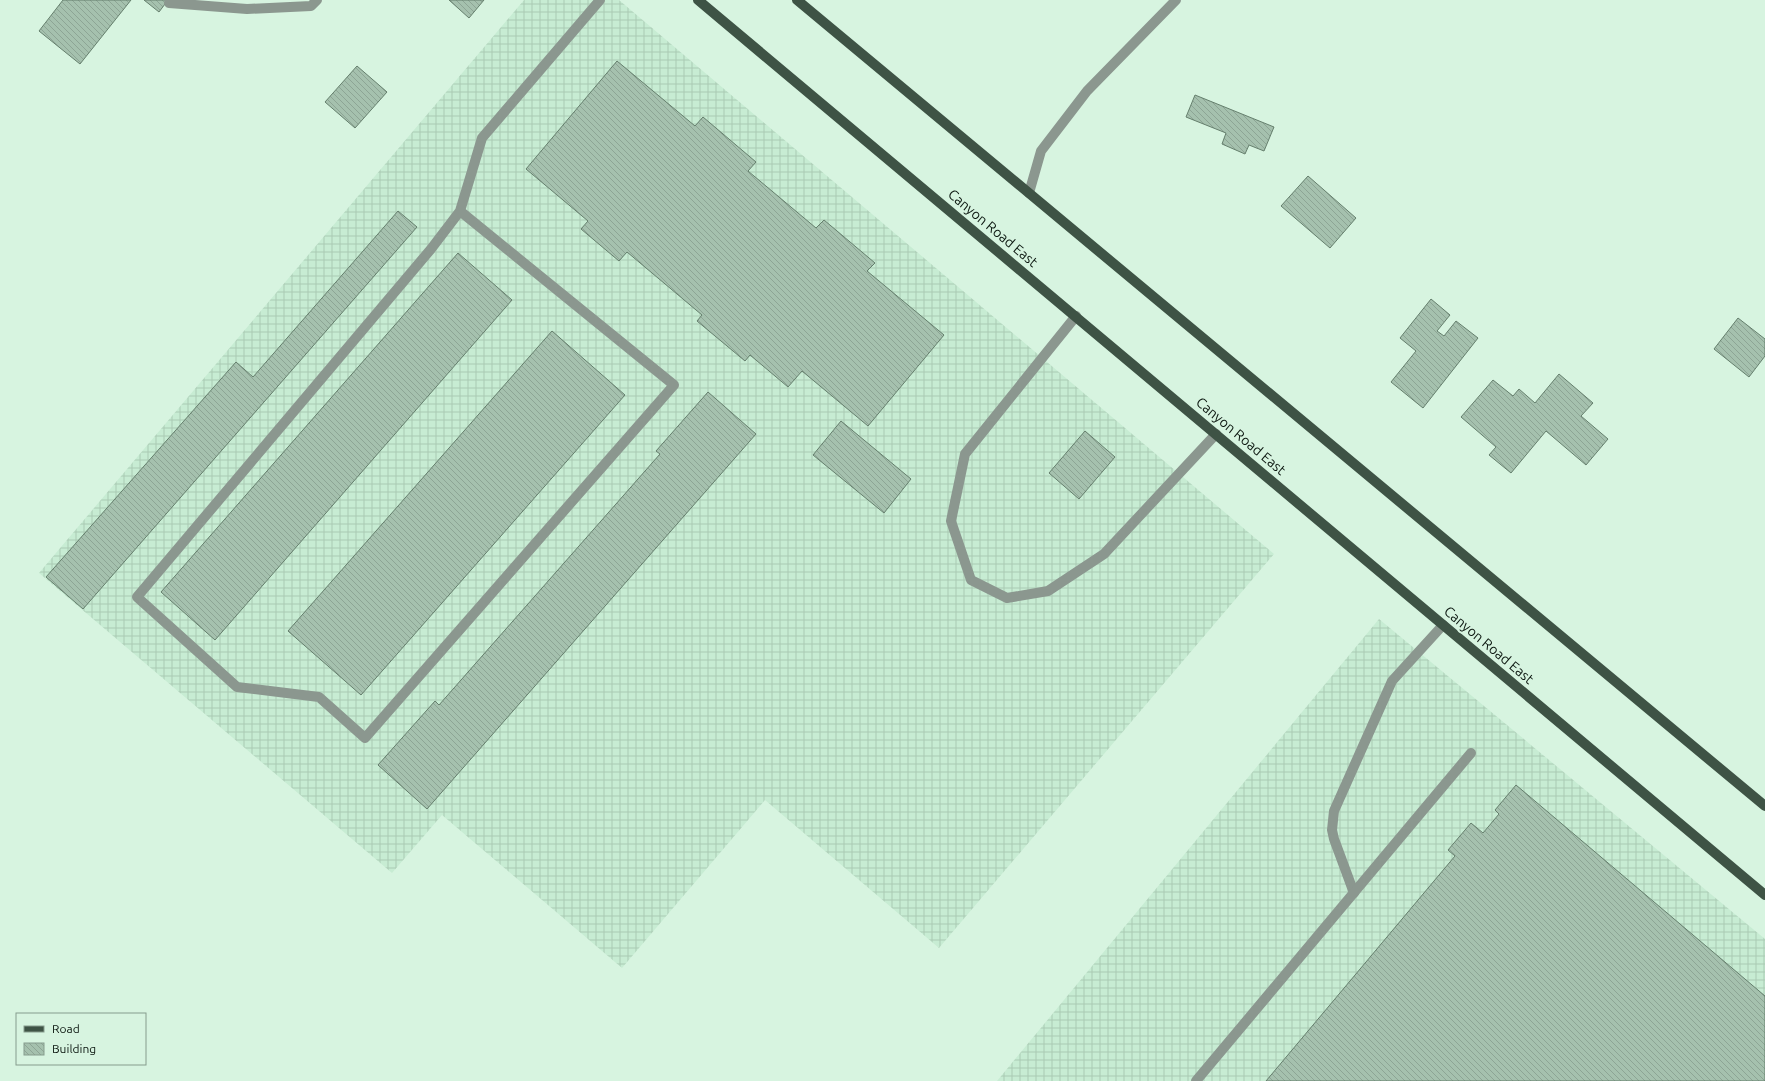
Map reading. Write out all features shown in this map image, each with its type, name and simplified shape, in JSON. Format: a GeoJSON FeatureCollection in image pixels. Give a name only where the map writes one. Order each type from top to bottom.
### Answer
{"type":"FeatureCollection","features":[{"type":"Feature","properties":{"kind":"main road","name":"Canyon Road East"},"geometry":{"type":"LineString","coordinates":[[698,0],[1765,895]]}},
{"type":"Feature","properties":{"kind":"main road"},"geometry":{"type":"LineString","coordinates":[[797,0],[1765,806]]}},
{"type":"Feature","properties":{"kind":"lane"},"geometry":{"type":"LineString","coordinates":[[170,3],[247,9],[311,6],[317,0]]}},
{"type":"Feature","properties":{"kind":"lane"},"geometry":{"type":"LineString","coordinates":[[460,211],[674,385],[365,738],[319,697],[237,687],[136,597],[431,249],[460,211],[482,138],[600,0]]}},
{"type":"Feature","properties":{"kind":"lane"},"geometry":{"type":"LineString","coordinates":[[1029,193],[1041,151],[1087,91],[1176,0]]}},
{"type":"Feature","properties":{"kind":"lane"},"geometry":{"type":"LineString","coordinates":[[1076,316],[965,454],[951,521],[971,580],[1007,598],[1048,591],[1104,554],[1216,434]]}},
{"type":"Feature","properties":{"kind":"lane"},"geometry":{"type":"LineString","coordinates":[[1354,893],[1334,839],[1332,830],[1334,811],[1392,682],[1443,625]]}},
{"type":"Feature","properties":{"kind":"lane"},"geometry":{"type":"LineString","coordinates":[[1196,1081],[1471,753]]}},
{"type":"Feature","properties":{"kind":"shaded area"},"geometry":{"type":"Polygon","coordinates":[[[524,0],[619,0],[1274,554],[939,948],[765,800],[622,968],[442,815],[392,873],[39,573],[524,0]]]}},
{"type":"Feature","properties":{"kind":"shaded area"},"geometry":{"type":"Polygon","coordinates":[[[1379,619],[1765,939],[1765,1081],[997,1081],[1379,619]]]}},
{"type":"Feature","properties":{"kind":"building"},"geometry":{"type":"Polygon","coordinates":[[[63,0],[131,0],[80,64],[39,31],[63,0]]]}},
{"type":"Feature","properties":{"kind":"building"},"geometry":{"type":"Polygon","coordinates":[[[144,0],[168,0],[159,12],[144,0]]]}},
{"type":"Feature","properties":{"kind":"building"},"geometry":{"type":"Polygon","coordinates":[[[449,0],[484,0],[469,18],[449,0]]]}},
{"type":"Feature","properties":{"kind":"building"},"geometry":{"type":"Polygon","coordinates":[[[617,61],[695,126],[703,117],[756,162],[748,171],[816,228],[824,220],[875,263],[867,271],[944,335],[868,426],[802,371],[788,387],[750,355],[745,361],[697,321],[702,315],[627,252],[619,261],[581,229],[588,221],[526,169],[617,61]]]}},
{"type":"Feature","properties":{"kind":"building"},"geometry":{"type":"Polygon","coordinates":[[[357,66],[387,92],[355,128],[325,102],[357,66]]]}},
{"type":"Feature","properties":{"kind":"building"},"geometry":{"type":"Polygon","coordinates":[[[1195,95],[1274,127],[1264,151],[1249,145],[1245,154],[1222,144],[1226,133],[1186,117],[1195,95]]]}},
{"type":"Feature","properties":{"kind":"building"},"geometry":{"type":"Polygon","coordinates":[[[1308,176],[1356,218],[1330,248],[1281,206],[1308,176]]]}},
{"type":"Feature","properties":{"kind":"building"},"geometry":{"type":"Polygon","coordinates":[[[398,211],[417,227],[83,609],[46,577],[236,362],[253,377],[398,211]]]}},
{"type":"Feature","properties":{"kind":"building"},"geometry":{"type":"Polygon","coordinates":[[[458,253],[512,300],[215,640],[161,592],[458,253]]]}},
{"type":"Feature","properties":{"kind":"building"},"geometry":{"type":"Polygon","coordinates":[[[1431,299],[1450,315],[1437,331],[1444,336],[1456,321],[1478,338],[1423,408],[1391,382],[1416,351],[1400,338],[1431,299]]]}},
{"type":"Feature","properties":{"kind":"building"},"geometry":{"type":"Polygon","coordinates":[[[1738,318],[1765,339],[1765,356],[1749,377],[1714,349],[1738,318]]]}},
{"type":"Feature","properties":{"kind":"building"},"geometry":{"type":"Polygon","coordinates":[[[552,331],[625,395],[361,695],[288,631],[552,331]]]}},
{"type":"Feature","properties":{"kind":"building"},"geometry":{"type":"Polygon","coordinates":[[[1559,374],[1593,403],[1581,416],[1608,439],[1586,465],[1546,431],[1511,473],[1489,455],[1496,447],[1461,417],[1493,380],[1513,396],[1519,389],[1535,403],[1559,374]]]}},
{"type":"Feature","properties":{"kind":"building"},"geometry":{"type":"Polygon","coordinates":[[[708,392],[756,434],[427,809],[378,765],[435,701],[439,705],[660,454],[656,451],[708,392]]]}},
{"type":"Feature","properties":{"kind":"building"},"geometry":{"type":"Polygon","coordinates":[[[841,421],[911,479],[884,513],[813,455],[841,421]]]}},
{"type":"Feature","properties":{"kind":"building"},"geometry":{"type":"Polygon","coordinates":[[[1085,431],[1115,457],[1079,499],[1049,473],[1085,431]]]}},
{"type":"Feature","properties":{"kind":"building"},"geometry":{"type":"Polygon","coordinates":[[[1516,785],[1765,996],[1765,1081],[1266,1081],[1455,856],[1448,850],[1471,823],[1483,833],[1499,814],[1495,810],[1516,785]]]}}]}
